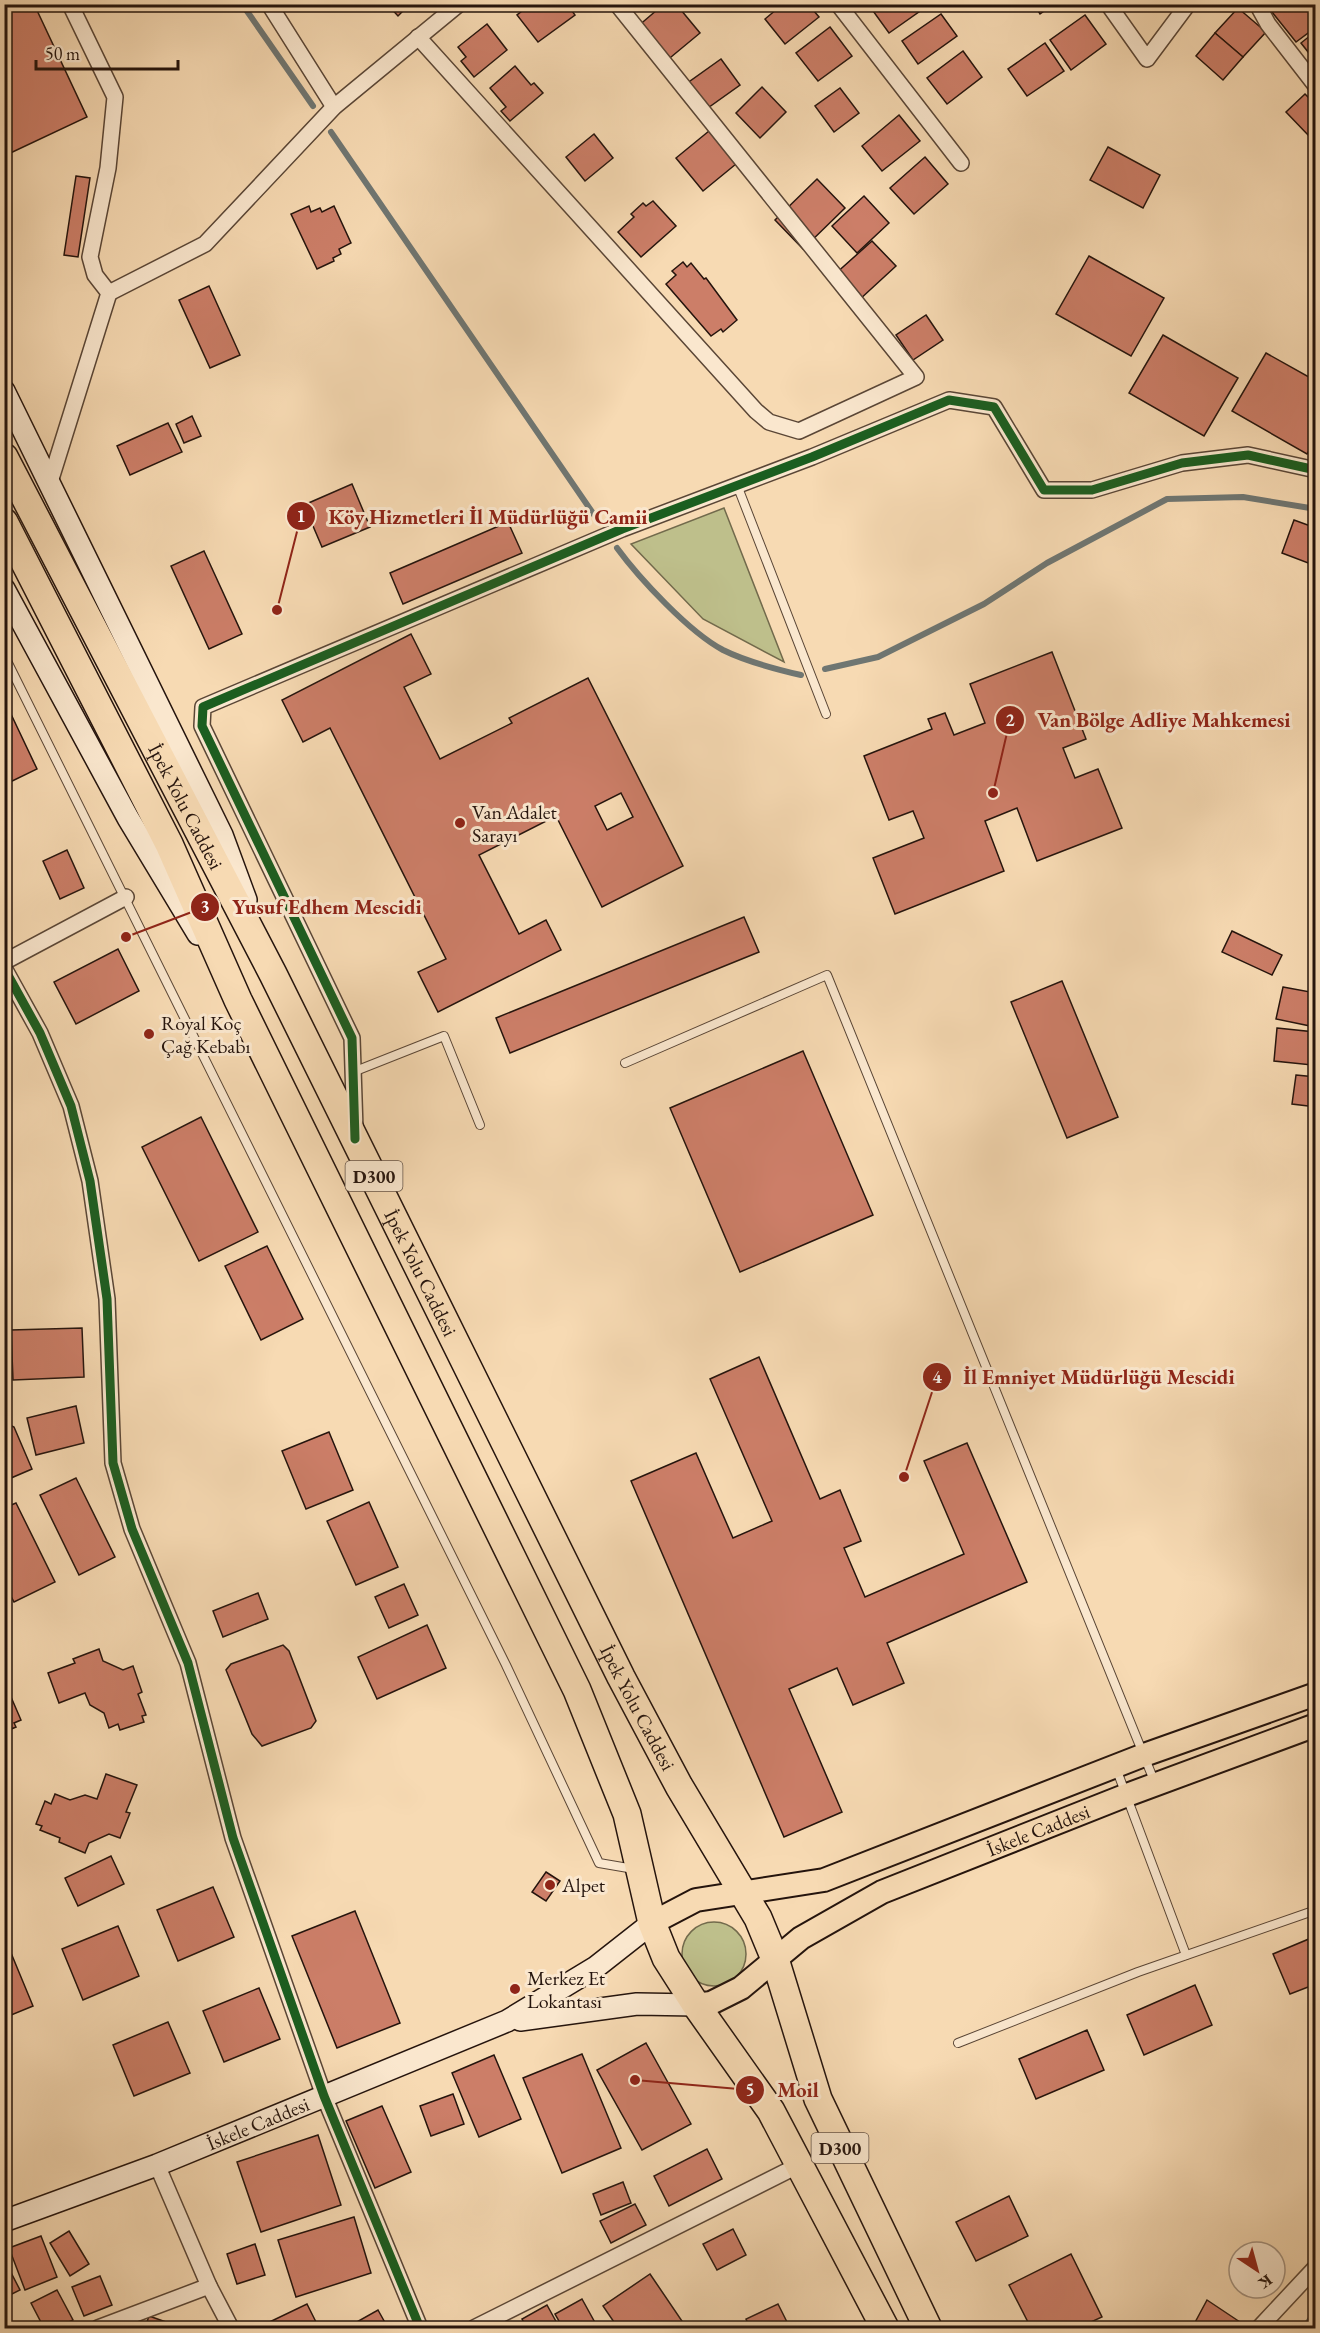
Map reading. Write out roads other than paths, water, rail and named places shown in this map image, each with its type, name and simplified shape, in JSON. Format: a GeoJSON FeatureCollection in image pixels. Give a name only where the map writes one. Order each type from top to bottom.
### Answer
{"type":"FeatureCollection","features":[{"type":"Feature","properties":{"kind":"highway","name":"İpek Yolu Caddesi"},"geometry":{"type":"LineString","coordinates":[[4,457],[273,974],[621,1677],[679,1786],[742,1894]]}},
{"type":"Feature","properties":{"kind":"highway","name":"İpek Yolu Caddesi"},"geometry":{"type":"LineString","coordinates":[[4,522],[169,844],[238,1000],[577,1690],[627,1814],[642,1870],[652,1923]]}},
{"type":"Feature","properties":{"kind":"highway"},"geometry":{"type":"LineString","coordinates":[[742,1894],[758,1918],[775,1959]]}},
{"type":"Feature","properties":{"kind":"highway"},"geometry":{"type":"LineString","coordinates":[[652,1923],[666,1958],[696,2005]]}},
{"type":"Feature","properties":{"kind":"highway","name":"D300"},"geometry":{"type":"LineString","coordinates":[[775,1959],[818,2099],[928,2328]]}},
{"type":"Feature","properties":{"kind":"highway","name":"D300"},"geometry":{"type":"LineString","coordinates":[[696,2005],[771,2110],[885,2328]]}},
{"type":"Feature","properties":{"kind":"main road"},"geometry":{"type":"LineString","coordinates":[[652,1923],[696,1900],[824,1880],[1144,1755],[1316,1694]]}},
{"type":"Feature","properties":{"kind":"main road","name":"İskele Caddesi"},"geometry":{"type":"LineString","coordinates":[[775,1959],[801,1938],[882,1892],[1155,1784],[1316,1725]]}},
{"type":"Feature","properties":{"kind":"main road"},"geometry":{"type":"LineString","coordinates":[[696,2005],[711,2003],[734,1992],[775,1959]]}},
{"type":"Feature","properties":{"kind":"street"},"geometry":{"type":"LineString","coordinates":[[70,4],[115,97],[108,168],[90,257],[95,275],[109,292]]}},
{"type":"Feature","properties":{"kind":"street"},"geometry":{"type":"LineString","coordinates":[[269,4],[334,107]]}},
{"type":"Feature","properties":{"kind":"street"},"geometry":{"type":"LineString","coordinates":[[50,482],[109,292],[206,244],[334,107],[459,4]]}},
{"type":"Feature","properties":{"kind":"street"},"geometry":{"type":"LineString","coordinates":[[418,38],[748,402],[769,422],[799,431],[916,377],[617,4]]}},
{"type":"Feature","properties":{"kind":"street"},"geometry":{"type":"LineString","coordinates":[[838,4],[961,163]]}},
{"type":"Feature","properties":{"kind":"street"},"geometry":{"type":"LineString","coordinates":[[1108,4],[1147,59],[1188,4]]}},
{"type":"Feature","properties":{"kind":"street"},"geometry":{"type":"LineString","coordinates":[[1257,4],[1268,24],[1316,86]]}},
{"type":"Feature","properties":{"kind":"street"},"geometry":{"type":"LineString","coordinates":[[4,391],[222,835],[273,974]]}},
{"type":"Feature","properties":{"kind":"street"},"geometry":{"type":"LineString","coordinates":[[355,1139],[352,1038],[202,726],[203,707],[622,529],[949,400],[994,407],[1044,490],[1092,490],[1182,463],[1248,455],[1316,470]]}},
{"type":"Feature","properties":{"kind":"street"},"geometry":{"type":"LineString","coordinates":[[4,589],[128,818],[238,1000]]}},
{"type":"Feature","properties":{"kind":"street"},"geometry":{"type":"LineString","coordinates":[[4,962],[126,897]]}},
{"type":"Feature","properties":{"kind":"street"},"geometry":{"type":"LineString","coordinates":[[4,968],[40,1033],[71,1106],[90,1181],[107,1299],[113,1463],[129,1518],[188,1663],[233,1838],[324,2096],[420,2328]]}},
{"type":"Feature","properties":{"kind":"street"},"geometry":{"type":"LineString","coordinates":[[507,2021],[596,1967],[652,1923]]}},
{"type":"Feature","properties":{"kind":"street"},"geometry":{"type":"LineString","coordinates":[[507,2021],[637,2004],[696,2005]]}},
{"type":"Feature","properties":{"kind":"street","name":"İskele Caddesi"},"geometry":{"type":"LineString","coordinates":[[4,2221],[157,2165],[507,2021]]}},
{"type":"Feature","properties":{"kind":"street"},"geometry":{"type":"LineString","coordinates":[[474,2328],[630,2252],[801,2164]]}},
{"type":"Feature","properties":{"kind":"street"},"geometry":{"type":"LineString","coordinates":[[157,2165],[209,2286],[231,2328]]}},
{"type":"Feature","properties":{"kind":"street"},"geometry":{"type":"LineString","coordinates":[[1259,2328],[1316,2267]]}},
{"type":"Feature","properties":{"kind":"street"},"geometry":{"type":"LineString","coordinates":[[98,2328],[209,2286]]}},
{"type":"Feature","properties":{"kind":"lane"},"geometry":{"type":"LineString","coordinates":[[737,485],[826,714]]}},
{"type":"Feature","properties":{"kind":"lane"},"geometry":{"type":"LineString","coordinates":[[4,655],[506,1665],[599,1863],[642,1870]]}},
{"type":"Feature","properties":{"kind":"lane"},"geometry":{"type":"LineString","coordinates":[[625,1063],[827,975],[1155,1784]]}},
{"type":"Feature","properties":{"kind":"lane"},"geometry":{"type":"LineString","coordinates":[[353,1072],[444,1036],[480,1125]]}},
{"type":"Feature","properties":{"kind":"lane"},"geometry":{"type":"LineString","coordinates":[[1115,1766],[1186,1955]]}},
{"type":"Feature","properties":{"kind":"lane"},"geometry":{"type":"LineString","coordinates":[[958,2043],[1186,1955],[1316,1910]]}},
{"type":"Feature","properties":{"kind":"waterway"},"geometry":{"type":"LineString","coordinates":[[242,4],[313,106]]}},
{"type":"Feature","properties":{"kind":"waterway"},"geometry":{"type":"LineString","coordinates":[[331,132],[599,522]]}},
{"type":"Feature","properties":{"kind":"waterway"},"geometry":{"type":"LineString","coordinates":[[825,669],[878,657],[984,604],[1047,563],[1167,499],[1243,497],[1316,509]]}},
{"type":"Feature","properties":{"kind":"waterway"},"geometry":{"type":"LineString","coordinates":[[617,548],[666,604],[710,642],[742,658],[801,675]]}},
{"type":"Feature","properties":{"kind":"waterway"},"geometry":{"type":"LineString","coordinates":[[1304,2328],[1316,2311]]}},
{"type":"Feature","properties":{"kind":"place","name":"Köy Hizmetleri İl Müdürlüğü Camii"},"geometry":{"type":"Point","coordinates":[277,610]}},
{"type":"Feature","properties":{"kind":"place","name":"Van Bölge Adliye Mahkemesi"},"geometry":{"type":"Point","coordinates":[993,793]}},
{"type":"Feature","properties":{"kind":"place","name":"Van Adalet Sarayı"},"geometry":{"type":"Point","coordinates":[460,823]}},
{"type":"Feature","properties":{"kind":"place","name":"Yusuf Edhem Mescidi"},"geometry":{"type":"Point","coordinates":[126,937]}},
{"type":"Feature","properties":{"kind":"place","name":"Royal Koç Çağ Kebabı"},"geometry":{"type":"Point","coordinates":[149,1034]}},
{"type":"Feature","properties":{"kind":"place","name":"İl Emniyet Müdürlüğü Mescidi"},"geometry":{"type":"Point","coordinates":[904,1477]}},
{"type":"Feature","properties":{"kind":"place","name":"Alpet"},"geometry":{"type":"Point","coordinates":[550,1885]}},
{"type":"Feature","properties":{"kind":"place","name":"Merkez Et Lokantası"},"geometry":{"type":"Point","coordinates":[515,1989]}},
{"type":"Feature","properties":{"kind":"place","name":"Moil"},"geometry":{"type":"Point","coordinates":[635,2080]}}]}
